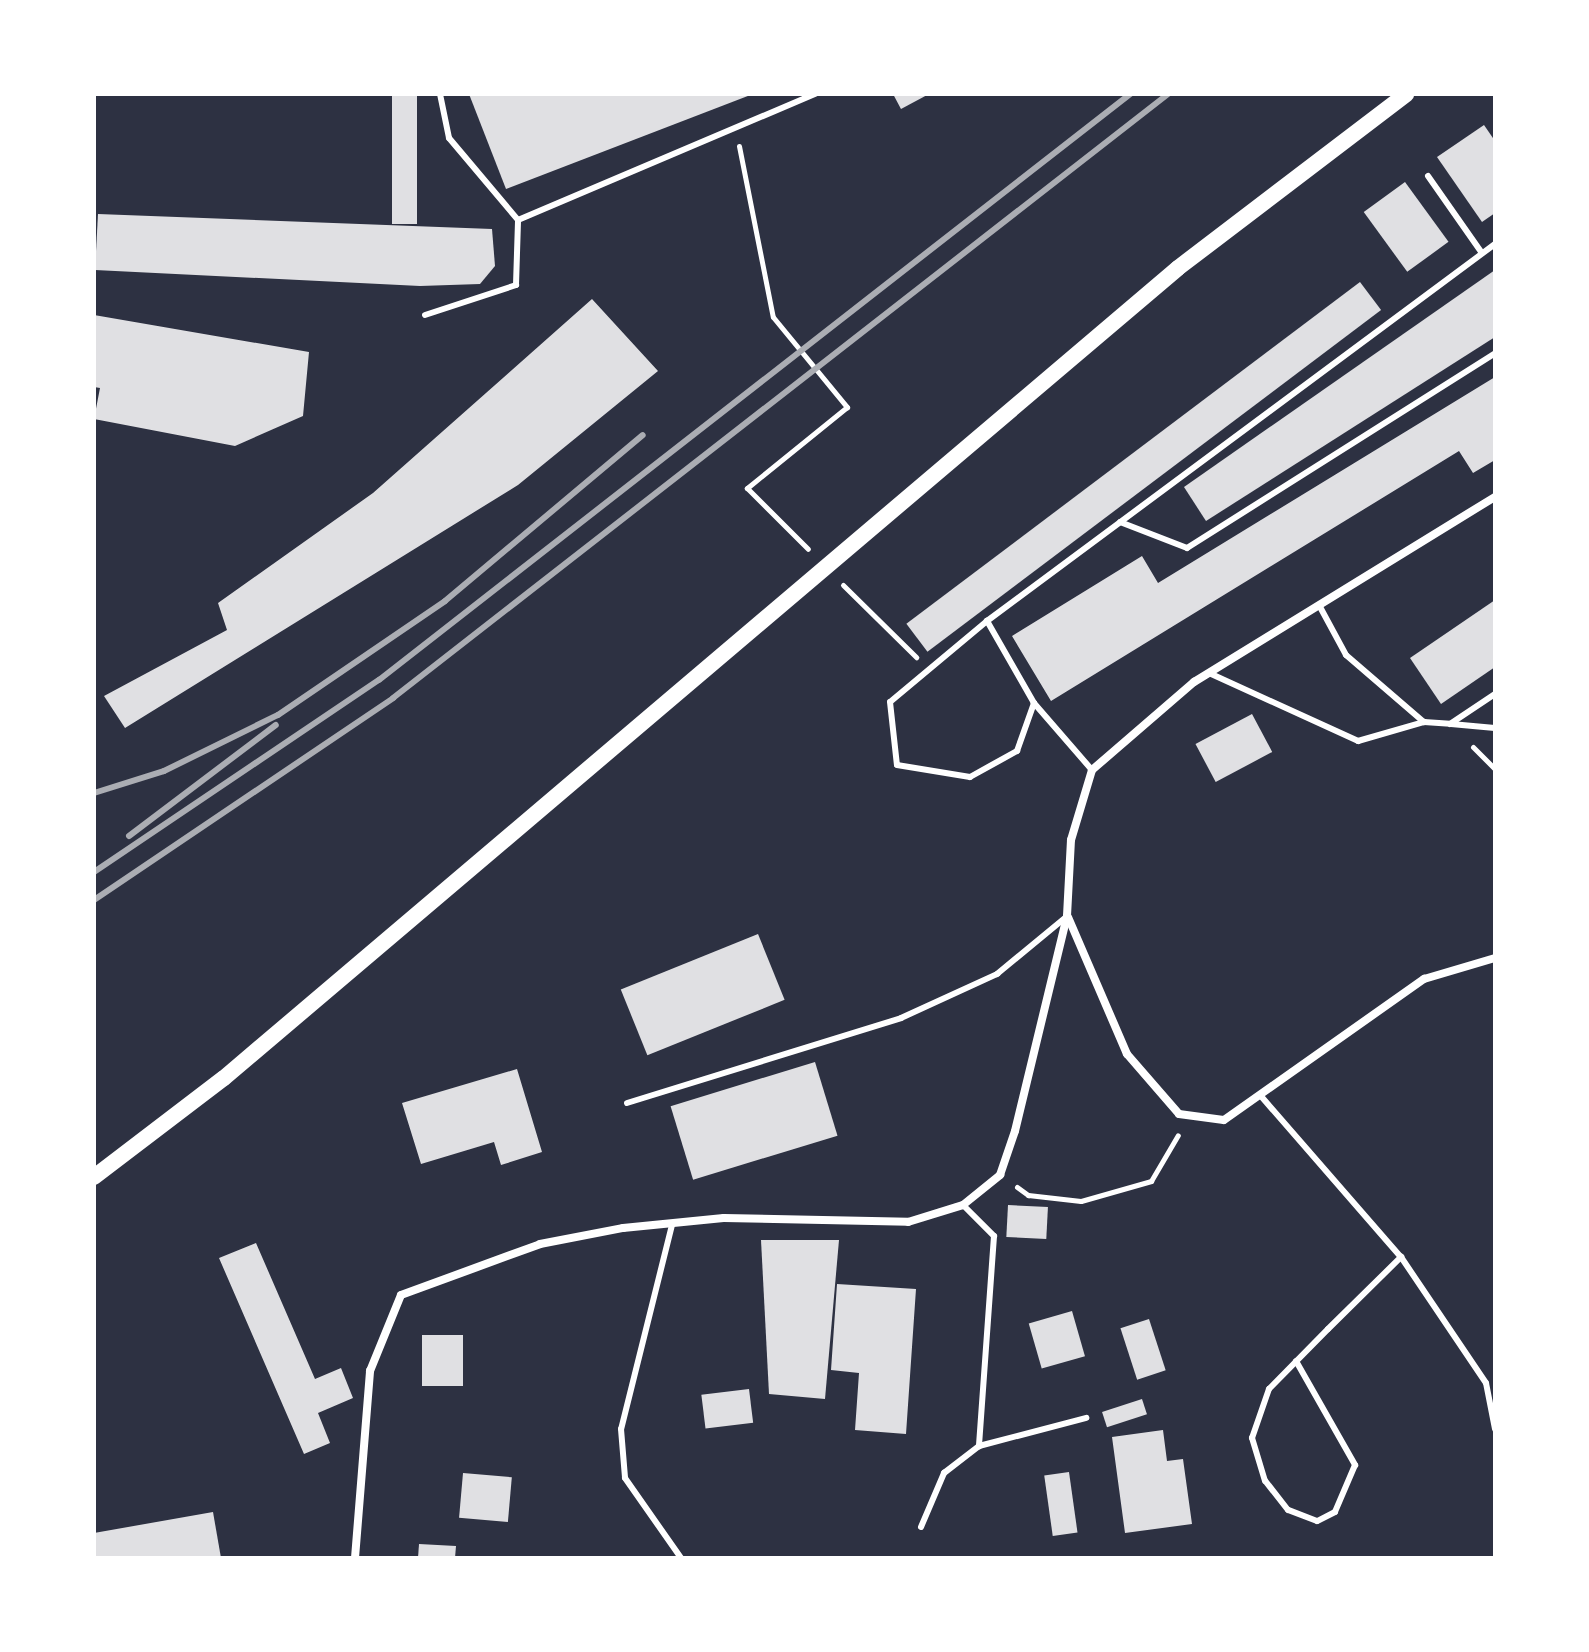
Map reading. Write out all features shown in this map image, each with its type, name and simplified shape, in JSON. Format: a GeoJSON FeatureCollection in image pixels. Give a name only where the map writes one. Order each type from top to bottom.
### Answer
{"type":"FeatureCollection","features":[{"type":"Feature","properties":{"kind":"main road"},"geometry":{"type":"LineString","coordinates":[[94,1177],[224,1078],[1178,268],[1406,94]]}},
{"type":"Feature","properties":{"kind":"street"},"geometry":{"type":"LineString","coordinates":[[355,1558],[370,1371],[401,1295],[540,1244],[724,1218],[908,1222],[963,1205],[1000,1175],[1067,916],[1071,840],[1092,770],[1209,673],[1495,497]]}},
{"type":"Feature","properties":{"kind":"street"},"geometry":{"type":"LineString","coordinates":[[1067,916],[1127,1054],[1179,1114],[1224,1120],[1424,979],[1495,958]]}},
{"type":"Feature","properties":{"kind":"lane"},"geometry":{"type":"LineString","coordinates":[[425,315],[516,285],[518,220],[449,138],[440,94]]}},
{"type":"Feature","properties":{"kind":"lane"},"geometry":{"type":"LineString","coordinates":[[518,220],[815,94]]}},
{"type":"Feature","properties":{"kind":"lane"},"geometry":{"type":"LineString","coordinates":[[1428,176],[1482,253]]}},
{"type":"Feature","properties":{"kind":"lane"},"geometry":{"type":"LineString","coordinates":[[1034,703],[1017,751],[970,777],[897,765],[890,702],[987,621],[1495,244]]}},
{"type":"Feature","properties":{"kind":"lane"},"geometry":{"type":"LineString","coordinates":[[1120,522],[1187,548],[1495,353]]}},
{"type":"Feature","properties":{"kind":"lane"},"geometry":{"type":"LineString","coordinates":[[1319,605],[1346,655],[1424,722]]}},
{"type":"Feature","properties":{"kind":"lane"},"geometry":{"type":"LineString","coordinates":[[987,621],[1034,703],[1092,770]]}},
{"type":"Feature","properties":{"kind":"lane"},"geometry":{"type":"LineString","coordinates":[[1209,673],[1358,741],[1424,722],[1495,728]]}},
{"type":"Feature","properties":{"kind":"lane"},"geometry":{"type":"LineString","coordinates":[[1450,724],[1495,694]]}},
{"type":"Feature","properties":{"kind":"lane"},"geometry":{"type":"LineString","coordinates":[[627,1103],[901,1018],[997,974],[1067,916]]}},
{"type":"Feature","properties":{"kind":"lane"},"geometry":{"type":"LineString","coordinates":[[1260,1095],[1401,1257],[1486,1383],[1495,1429]]}},
{"type":"Feature","properties":{"kind":"lane"},"geometry":{"type":"LineString","coordinates":[[963,1205],[994,1236],[979,1446]]}},
{"type":"Feature","properties":{"kind":"lane"},"geometry":{"type":"LineString","coordinates":[[672,1225],[621,1429],[625,1478],[681,1558]]}},
{"type":"Feature","properties":{"kind":"lane"},"geometry":{"type":"LineString","coordinates":[[1296,1361],[1355,1465],[1335,1512],[1317,1521],[1288,1510],[1265,1481],[1252,1438],[1269,1389],[1296,1361],[1401,1257]]}},
{"type":"Feature","properties":{"kind":"lane"},"geometry":{"type":"LineString","coordinates":[[921,1527],[944,1473],[979,1446],[1086,1418]]}},
{"type":"Feature","properties":{"kind":"path"},"geometry":{"type":"LineString","coordinates":[[736,129],[773,317],[847,407],[747,488]]}},
{"type":"Feature","properties":{"kind":"path"},"geometry":{"type":"LineString","coordinates":[[1000,1175],[1028,1195],[1081,1201],[1151,1181],[1177,1142],[1179,1114]]}},
{"type":"Feature","properties":{"kind":"building"},"geometry":{"type":"Polygon","coordinates":[[[392,94],[417,94],[417,224],[392,224],[392,94]]]}},
{"type":"Feature","properties":{"kind":"building"},"geometry":{"type":"Polygon","coordinates":[[[469,94],[753,94],[506,189],[469,94]]]}},
{"type":"Feature","properties":{"kind":"building"},"geometry":{"type":"Polygon","coordinates":[[[893,94],[929,94],[901,109],[893,94]]]}},
{"type":"Feature","properties":{"kind":"building"},"geometry":{"type":"Polygon","coordinates":[[[1484,125],[1495,141],[1495,213],[1482,222],[1437,157],[1484,125]]]}},
{"type":"Feature","properties":{"kind":"building"},"geometry":{"type":"Polygon","coordinates":[[[1405,182],[1448,242],[1407,272],[1364,212],[1405,182]]]}},
{"type":"Feature","properties":{"kind":"building"},"geometry":{"type":"Polygon","coordinates":[[[98,214],[492,229],[495,266],[480,284],[420,286],[95,270],[98,214]]]}},
{"type":"Feature","properties":{"kind":"building"},"geometry":{"type":"Polygon","coordinates":[[[1495,270],[1495,337],[1206,521],[1184,487],[1495,270]]]}},
{"type":"Feature","properties":{"kind":"building"},"geometry":{"type":"Polygon","coordinates":[[[1360,282],[1381,310],[927,652],[906,624],[1360,282]]]}},
{"type":"Feature","properties":{"kind":"building"},"geometry":{"type":"Polygon","coordinates":[[[592,299],[658,371],[518,485],[125,728],[104,696],[227,630],[218,603],[373,493],[592,299]]]}},
{"type":"Feature","properties":{"kind":"building"},"geometry":{"type":"Polygon","coordinates":[[[94,315],[309,352],[303,416],[235,446],[94,419],[100,388],[94,387],[94,315]]]}},
{"type":"Feature","properties":{"kind":"building"},"geometry":{"type":"Polygon","coordinates":[[[1495,377],[1495,460],[1473,473],[1459,451],[1051,701],[1012,636],[1142,556],[1158,583],[1495,377]]]}},
{"type":"Feature","properties":{"kind":"building"},"geometry":{"type":"Polygon","coordinates":[[[1495,600],[1495,667],[1441,704],[1410,658],[1495,600]]]}},
{"type":"Feature","properties":{"kind":"building"},"geometry":{"type":"Polygon","coordinates":[[[1252,714],[1272,752],[1216,782],[1195,744],[1252,714]]]}},
{"type":"Feature","properties":{"kind":"building"},"geometry":{"type":"Polygon","coordinates":[[[758,934],[785,1000],[647,1055],[621,989],[758,934]]]}},
{"type":"Feature","properties":{"kind":"building"},"geometry":{"type":"Polygon","coordinates":[[[815,1062],[838,1136],[693,1180],[671,1106],[815,1062]]]}},
{"type":"Feature","properties":{"kind":"building"},"geometry":{"type":"Polygon","coordinates":[[[517,1069],[542,1152],[501,1165],[494,1142],[421,1164],[402,1103],[517,1069]]]}},
{"type":"Feature","properties":{"kind":"building"},"geometry":{"type":"Polygon","coordinates":[[[1008,1205],[1048,1207],[1046,1239],[1006,1237],[1008,1205]]]}},
{"type":"Feature","properties":{"kind":"building"},"geometry":{"type":"Polygon","coordinates":[[[761,1240],[839,1240],[825,1399],[769,1394],[761,1240]]]}},
{"type":"Feature","properties":{"kind":"building"},"geometry":{"type":"Polygon","coordinates":[[[256,1243],[315,1379],[341,1368],[353,1398],[318,1413],[330,1443],[304,1454],[219,1258],[256,1243]]]}},
{"type":"Feature","properties":{"kind":"building"},"geometry":{"type":"Polygon","coordinates":[[[837,1284],[916,1289],[906,1434],[855,1430],[859,1373],[831,1370],[837,1284]]]}},
{"type":"Feature","properties":{"kind":"building"},"geometry":{"type":"Polygon","coordinates":[[[1072,1311],[1085,1356],[1042,1369],[1029,1323],[1072,1311]]]}},
{"type":"Feature","properties":{"kind":"building"},"geometry":{"type":"Polygon","coordinates":[[[1149,1319],[1166,1370],[1137,1380],[1120,1328],[1149,1319]]]}},
{"type":"Feature","properties":{"kind":"building"},"geometry":{"type":"Polygon","coordinates":[[[422,1335],[463,1335],[463,1386],[422,1386],[422,1335]]]}},
{"type":"Feature","properties":{"kind":"building"},"geometry":{"type":"Polygon","coordinates":[[[749,1389],[753,1423],[706,1429],[701,1395],[749,1389]]]}},
{"type":"Feature","properties":{"kind":"building"},"geometry":{"type":"Polygon","coordinates":[[[1142,1399],[1147,1414],[1107,1427],[1102,1412],[1142,1399]]]}},
{"type":"Feature","properties":{"kind":"building"},"geometry":{"type":"Polygon","coordinates":[[[1163,1430],[1167,1461],[1183,1459],[1192,1524],[1125,1533],[1112,1437],[1163,1430]]]}},
{"type":"Feature","properties":{"kind":"building"},"geometry":{"type":"Polygon","coordinates":[[[1069,1472],[1077,1532],[1053,1536],[1044,1475],[1069,1472]]]}},
{"type":"Feature","properties":{"kind":"building"},"geometry":{"type":"Polygon","coordinates":[[[463,1473],[512,1477],[508,1522],[459,1518],[463,1473]]]}},
{"type":"Feature","properties":{"kind":"building"},"geometry":{"type":"Polygon","coordinates":[[[213,1512],[221,1558],[94,1558],[94,1533],[213,1512]]]}},
{"type":"Feature","properties":{"kind":"building"},"geometry":{"type":"Polygon","coordinates":[[[419,1544],[456,1546],[455,1558],[418,1558],[419,1544]]]}},
{"type":"Feature","properties":{"kind":"railway"},"geometry":{"type":"LineString","coordinates":[[94,872],[379,680],[1130,94]]}},
{"type":"Feature","properties":{"kind":"railway"},"geometry":{"type":"LineString","coordinates":[[94,900],[393,698],[1168,94]]}},
{"type":"Feature","properties":{"kind":"railway"},"geometry":{"type":"LineString","coordinates":[[94,793],[164,771],[278,715],[445,601],[643,435]]}},
{"type":"Feature","properties":{"kind":"railway"},"geometry":{"type":"LineString","coordinates":[[129,836],[276,725]]}}]}
